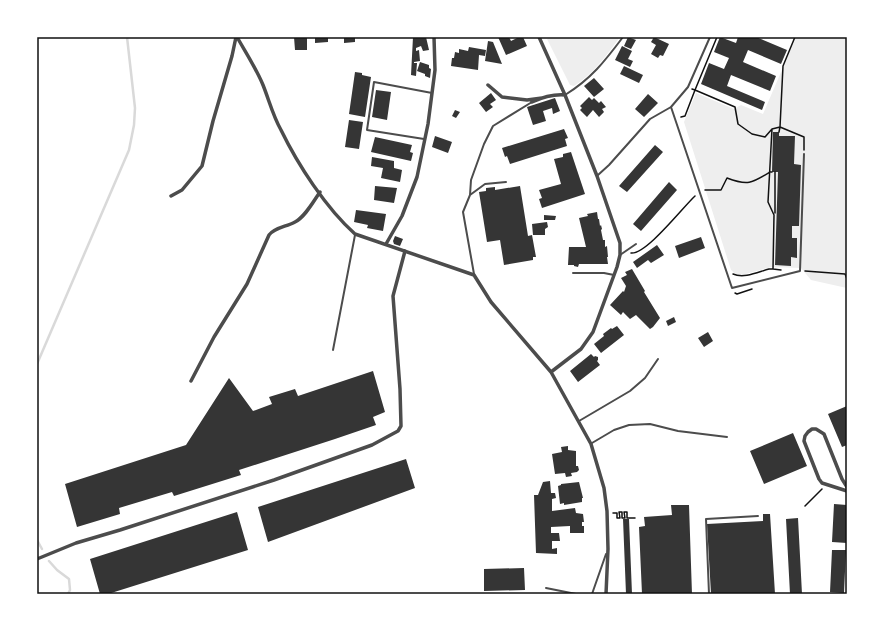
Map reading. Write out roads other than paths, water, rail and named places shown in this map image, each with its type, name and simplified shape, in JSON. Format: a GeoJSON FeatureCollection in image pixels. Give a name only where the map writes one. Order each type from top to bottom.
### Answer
{"type":"FeatureCollection","features":[{"type":"Feature","properties":{"kind":"street"},"geometry":{"type":"LineString","coordinates":[[236,37],[253,62],[281,130],[295,156],[344,224],[355,234],[474,275],[490,302],[551,372],[590,444],[604,488],[607,510],[608,549],[606,594]]}},
{"type":"Feature","properties":{"kind":"street"},"geometry":{"type":"LineString","coordinates":[[171,196],[182,190],[202,166],[236,37]]}},
{"type":"Feature","properties":{"kind":"street"},"geometry":{"type":"LineString","coordinates":[[386,244],[402,216],[412,192],[425,140],[435,70],[434,37]]}},
{"type":"Feature","properties":{"kind":"street"},"geometry":{"type":"LineString","coordinates":[[539,37],[565,95],[597,176],[620,243],[620,255],[614,275],[597,322],[590,336],[581,349],[551,372]]}},
{"type":"Feature","properties":{"kind":"street"},"geometry":{"type":"LineString","coordinates":[[488,85],[502,97],[527,100],[542,98]]}},
{"type":"Feature","properties":{"kind":"street"},"geometry":{"type":"LineString","coordinates":[[532,102],[556,94],[565,95]]}},
{"type":"Feature","properties":{"kind":"street"},"geometry":{"type":"LineString","coordinates":[[191,381],[214,337],[247,284],[269,235],[273,230],[296,222],[320,192]]}},
{"type":"Feature","properties":{"kind":"street"},"geometry":{"type":"LineString","coordinates":[[37,559],[56,550],[99,535],[120,530],[274,480],[372,445],[398,431],[401,426],[400,389],[393,296],[405,251]]}},
{"type":"Feature","properties":{"kind":"street"},"geometry":{"type":"LineString","coordinates":[[847,487],[842,479],[824,434],[816,429],[812,429],[805,436],[804,441],[819,479],[826,485],[847,491]]}},
{"type":"Feature","properties":{"kind":"lane"},"geometry":{"type":"LineString","coordinates":[[565,95],[580,86],[595,73],[623,37]]}},
{"type":"Feature","properties":{"kind":"lane"},"geometry":{"type":"LineString","coordinates":[[597,176],[609,165],[650,119],[671,107],[688,87],[710,37]]}},
{"type":"Feature","properties":{"kind":"lane"},"geometry":{"type":"LineString","coordinates":[[425,140],[367,130],[374,82],[432,93]]}},
{"type":"Feature","properties":{"kind":"lane"},"geometry":{"type":"LineString","coordinates":[[474,275],[463,212],[470,195],[471,180],[490,130],[497,123],[532,102]]}},
{"type":"Feature","properties":{"kind":"lane"},"geometry":{"type":"LineString","coordinates":[[671,107],[732,288],[800,271],[804,154]]}},
{"type":"Feature","properties":{"kind":"lane"},"geometry":{"type":"LineString","coordinates":[[650,119],[654,122]]}},
{"type":"Feature","properties":{"kind":"lane"},"geometry":{"type":"LineString","coordinates":[[470,195],[485,184],[506,182]]}},
{"type":"Feature","properties":{"kind":"lane"},"geometry":{"type":"LineString","coordinates":[[333,350],[355,234]]}},
{"type":"Feature","properties":{"kind":"lane"},"geometry":{"type":"LineString","coordinates":[[620,255],[636,244]]}},
{"type":"Feature","properties":{"kind":"lane"},"geometry":{"type":"LineString","coordinates":[[573,274],[604,273],[614,275]]}},
{"type":"Feature","properties":{"kind":"lane"},"geometry":{"type":"LineString","coordinates":[[578,421],[630,391],[645,378],[658,359]]}},
{"type":"Feature","properties":{"kind":"lane"},"geometry":{"type":"LineString","coordinates":[[590,444],[614,430],[629,425],[650,424],[678,431],[727,437]]}},
{"type":"Feature","properties":{"kind":"lane"},"geometry":{"type":"LineString","coordinates":[[709,594],[706,519],[758,516]]}},
{"type":"Feature","properties":{"kind":"lane"},"geometry":{"type":"LineString","coordinates":[[592,594],[608,549]]}},
{"type":"Feature","properties":{"kind":"lane"},"geometry":{"type":"LineString","coordinates":[[546,588],[576,594]]}},
{"type":"Feature","properties":{"kind":"waterway"},"geometry":{"type":"LineString","coordinates":[[37,364],[129,150],[134,125],[135,108],[127,37]]}},
{"type":"Feature","properties":{"kind":"waterway"},"geometry":{"type":"LineString","coordinates":[[37,540],[42,549]]}},
{"type":"Feature","properties":{"kind":"waterway"},"geometry":{"type":"LineString","coordinates":[[49,561],[57,570],[69,579],[70,590],[68,594]]}}]}
